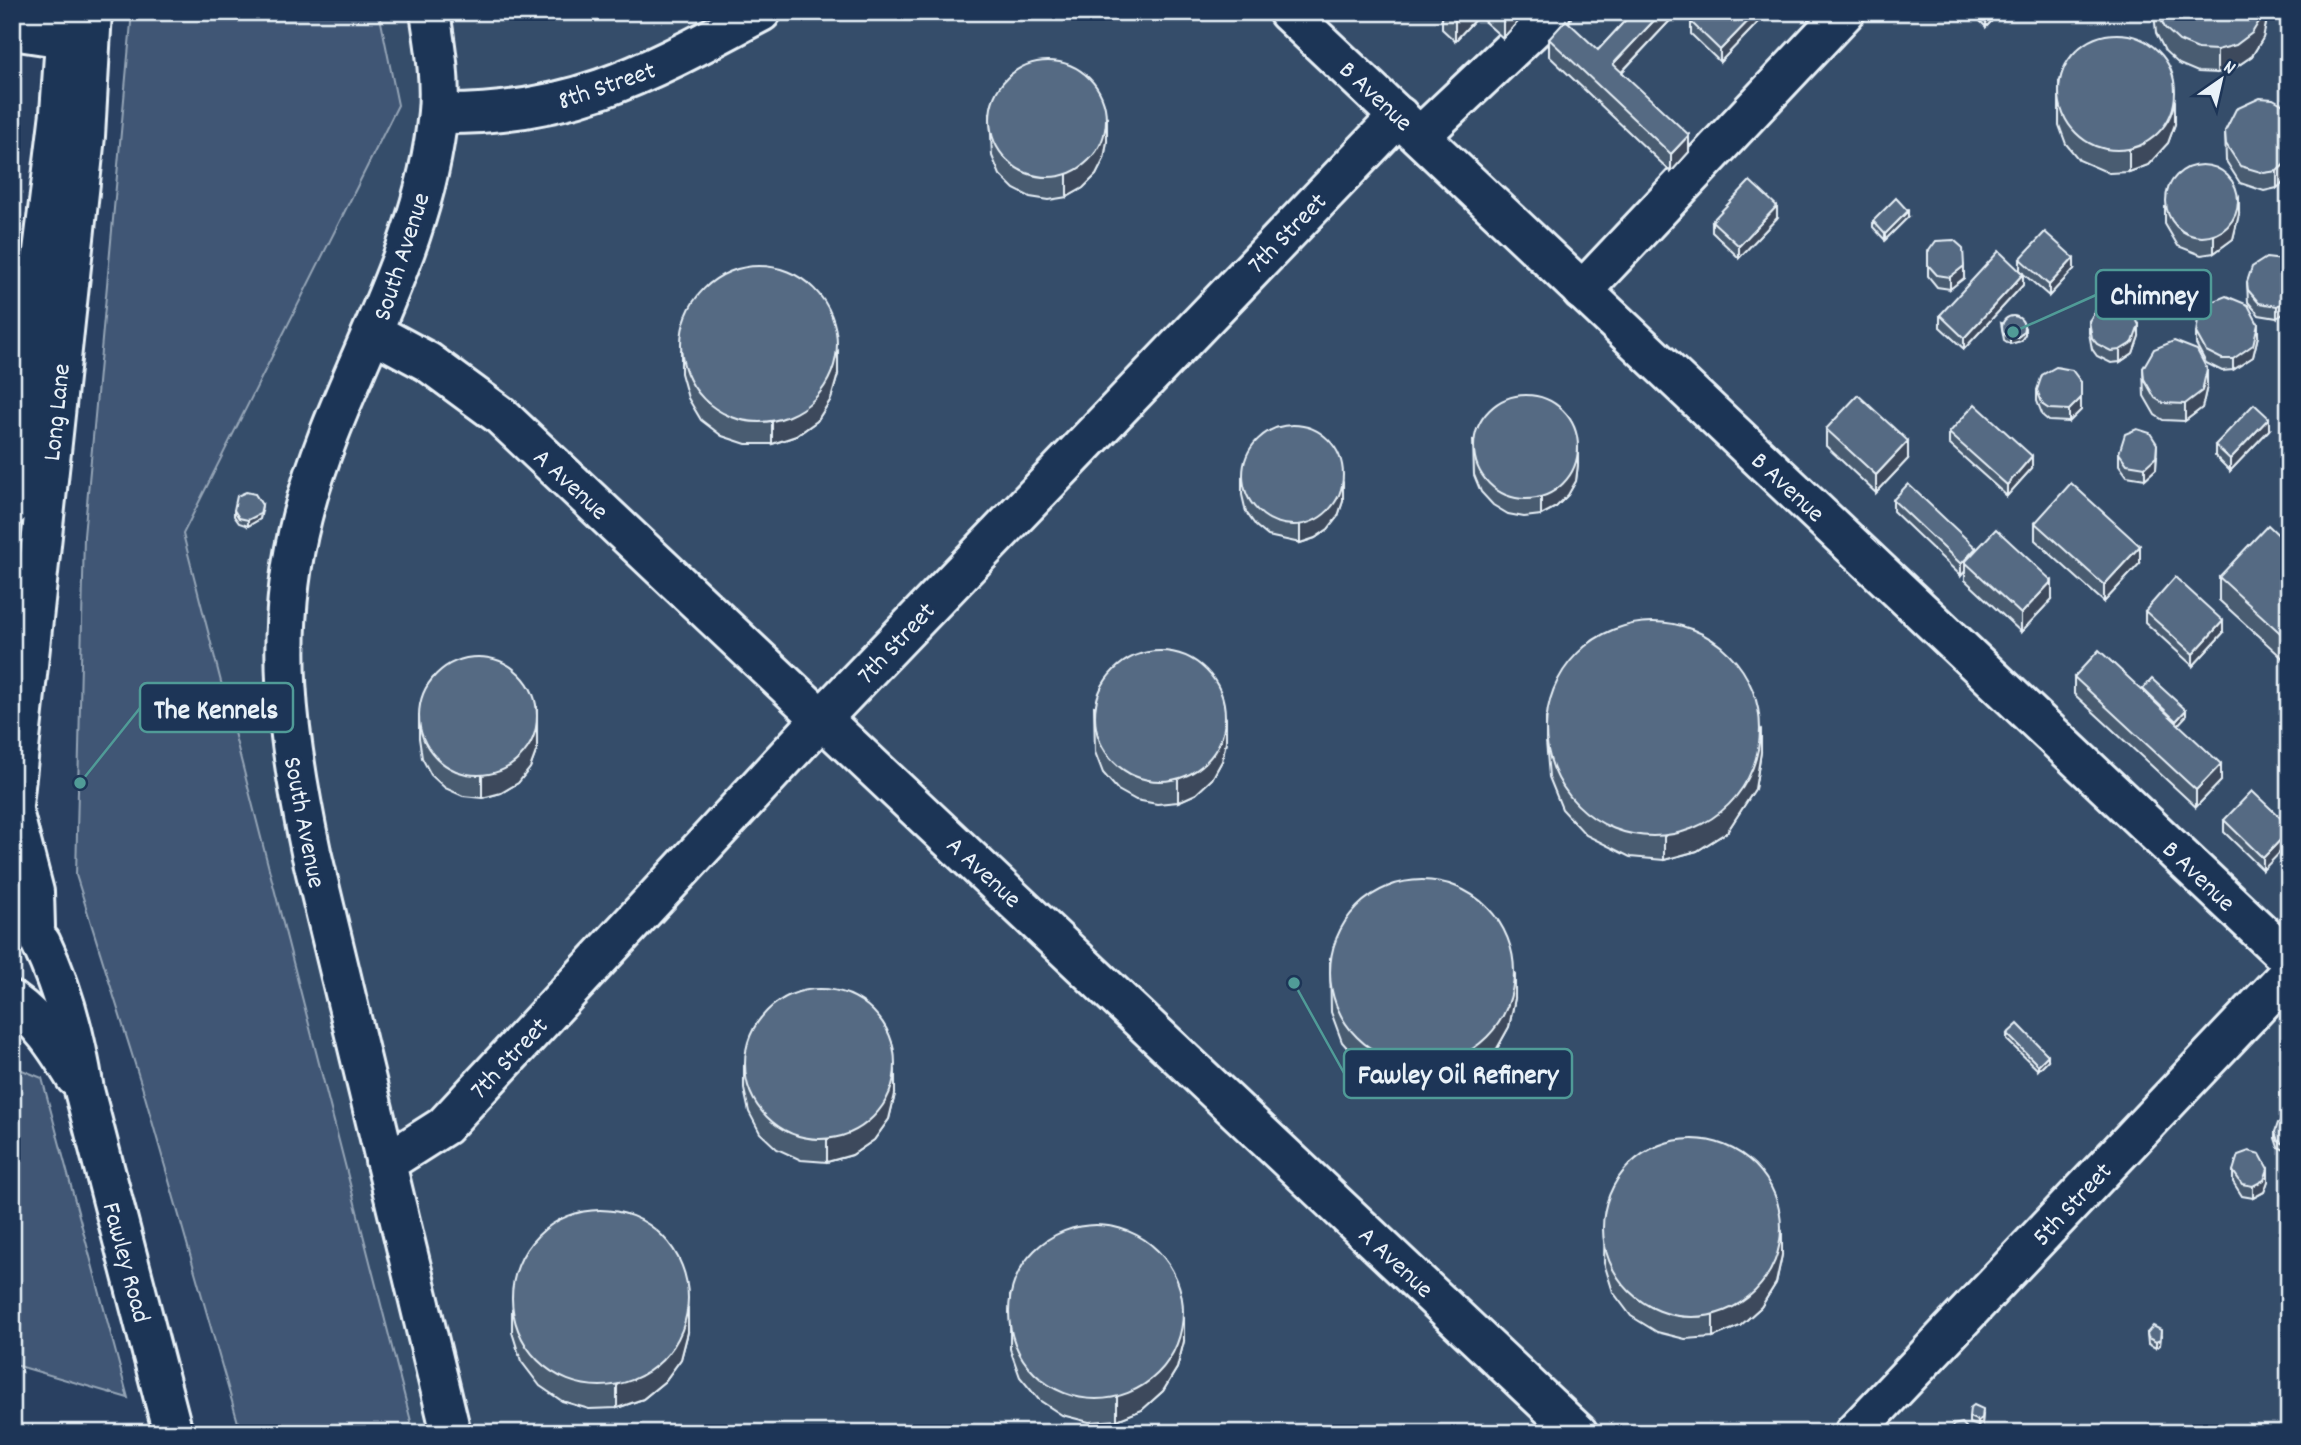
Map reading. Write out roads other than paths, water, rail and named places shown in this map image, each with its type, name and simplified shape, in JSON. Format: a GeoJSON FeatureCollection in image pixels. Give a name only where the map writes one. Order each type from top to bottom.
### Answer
{"type":"FeatureCollection","features":[{"type":"Feature","properties":{"kind":"main road","name":"South Avenue"},"geometry":{"type":"LineString","coordinates":[[430,12],[438,80],[438,114],[410,239],[374,333],[327,436],[302,518],[289,592],[284,659],[296,780],[334,956],[451,1433]]}},
{"type":"Feature","properties":{"kind":"main road","name":"8th Street"},"geometry":{"type":"LineString","coordinates":[[438,114],[523,110],[588,93],[649,72],[761,12]]}},
{"type":"Feature","properties":{"kind":"main road","name":"B Avenue"},"geometry":{"type":"LineString","coordinates":[[1288,12],[2289,959]]}},
{"type":"Feature","properties":{"kind":"main road","name":"7th Street"},"geometry":{"type":"LineString","coordinates":[[385,1160],[400,1154],[444,1126],[824,717],[1410,126],[1551,12]]}},
{"type":"Feature","properties":{"kind":"main road"},"geometry":{"type":"LineString","coordinates":[[1582,291],[1845,12]]}},
{"type":"Feature","properties":{"kind":"main road"},"geometry":{"type":"LineString","coordinates":[[12,30],[75,21],[26,280],[12,505]]}},
{"type":"Feature","properties":{"kind":"main road","name":"Long Lane"},"geometry":{"type":"LineString","coordinates":[[29,926],[34,892],[13,812],[85,136],[75,21]]}},
{"type":"Feature","properties":{"kind":"main road","name":"A Avenue"},"geometry":{"type":"LineString","coordinates":[[374,333],[428,362],[500,415],[824,717],[1578,1433]]}},
{"type":"Feature","properties":{"kind":"main road"},"geometry":{"type":"LineString","coordinates":[[12,988],[30,977],[37,967],[29,926]]}},
{"type":"Feature","properties":{"kind":"main road","name":"Fawley Road"},"geometry":{"type":"LineString","coordinates":[[29,926],[61,984],[76,1039],[84,1090],[173,1433]]}},
{"type":"Feature","properties":{"kind":"main road","name":"5th Street"},"geometry":{"type":"LineString","coordinates":[[1854,1433],[2289,973]]}},
{"type":"Feature","properties":{"kind":"main road","name":"Fawley Road"},"geometry":{"type":"LineString","coordinates":[[12,1001],[29,1014],[57,1047],[84,1090]]}},
{"type":"Feature","properties":{"kind":"place","name":"Chimney"},"geometry":{"type":"Point","coordinates":[2013,332]}},
{"type":"Feature","properties":{"kind":"place","name":"The Kennels"},"geometry":{"type":"Point","coordinates":[80,783]}},
{"type":"Feature","properties":{"kind":"place","name":"Fawley Oil Refinery"},"geometry":{"type":"Point","coordinates":[1294,983]}}]}
